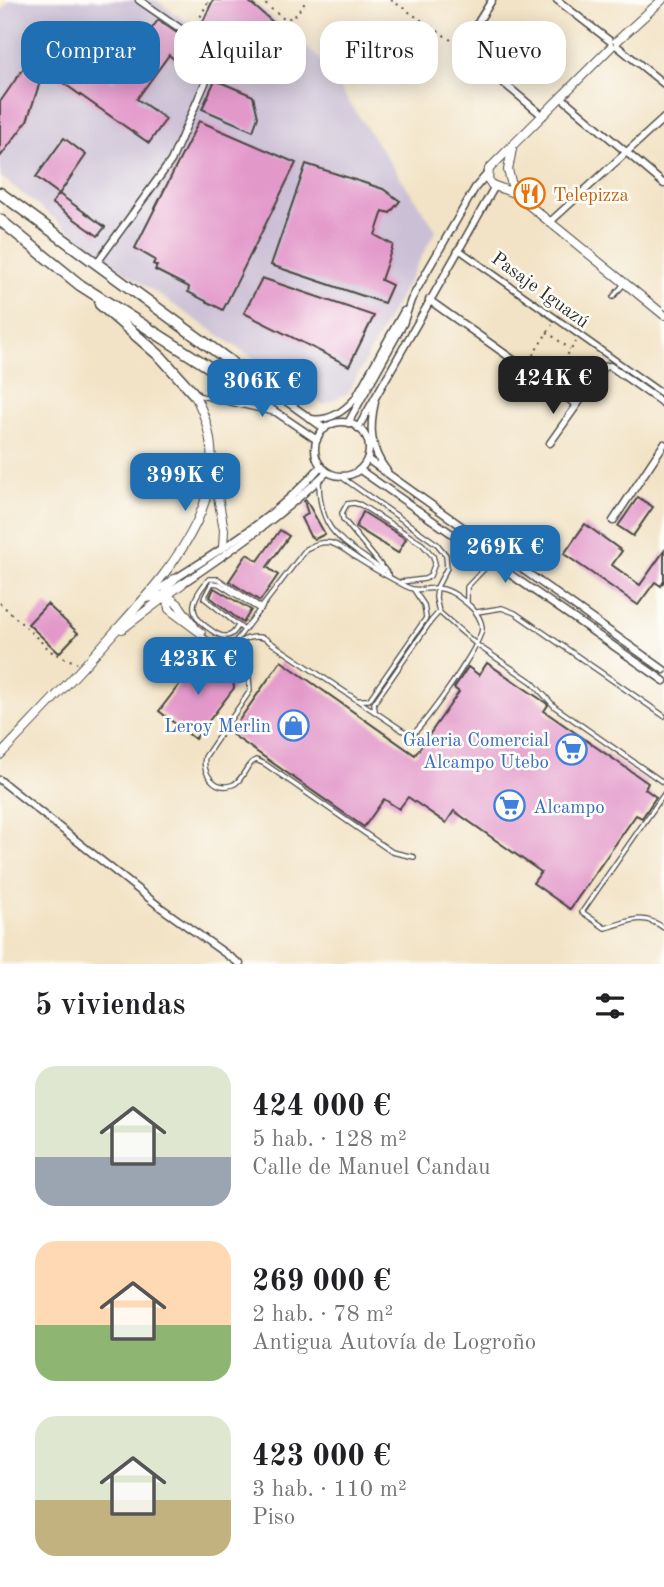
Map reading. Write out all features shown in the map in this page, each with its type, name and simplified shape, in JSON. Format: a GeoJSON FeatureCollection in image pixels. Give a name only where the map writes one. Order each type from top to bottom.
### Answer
{"type":"FeatureCollection","features":[{"type":"Feature","properties":{"kind":"highway"},"geometry":{"type":"LineString","coordinates":[[0,193],[231,362]]}},
{"type":"Feature","properties":{"kind":"highway"},"geometry":{"type":"LineString","coordinates":[[0,220],[80,285],[223,376]]}},
{"type":"Feature","properties":{"kind":"highway"},"geometry":{"type":"LineString","coordinates":[[80,285],[162,357],[194,394]]}},
{"type":"Feature","properties":{"kind":"street"},"geometry":{"type":"LineString","coordinates":[[139,0],[174,25]]}},
{"type":"Feature","properties":{"kind":"street"},"geometry":{"type":"LineString","coordinates":[[479,21],[492,0]]}},
{"type":"Feature","properties":{"kind":"street"},"geometry":{"type":"LineString","coordinates":[[310,419],[325,419],[347,408],[355,399],[455,222],[489,169],[662,0]]}},
{"type":"Feature","properties":{"kind":"street"},"geometry":{"type":"LineString","coordinates":[[561,1],[664,84]]}},
{"type":"Feature","properties":{"kind":"street"},"geometry":{"type":"LineString","coordinates":[[96,265],[171,161],[205,84]]}},
{"type":"Feature","properties":{"kind":"street"},"geometry":{"type":"LineString","coordinates":[[505,84],[543,116]]}},
{"type":"Feature","properties":{"kind":"street"},"geometry":{"type":"LineString","coordinates":[[561,97],[664,184]]}},
{"type":"Feature","properties":{"kind":"street"},"geometry":{"type":"LineString","coordinates":[[550,222],[664,118]]}},
{"type":"Feature","properties":{"kind":"street"},"geometry":{"type":"LineString","coordinates":[[358,428],[457,248],[496,186],[505,184],[513,145]]}},
{"type":"Feature","properties":{"kind":"street"},"geometry":{"type":"LineString","coordinates":[[496,165],[501,165],[508,174],[514,193]]}},
{"type":"Feature","properties":{"kind":"street"},"geometry":{"type":"LineString","coordinates":[[487,174],[489,181],[514,193],[664,315]]}},
{"type":"Feature","properties":{"kind":"street","name":"Pasaje Iguazú"},"geometry":{"type":"LineString","coordinates":[[457,248],[664,395]]}},
{"type":"Feature","properties":{"kind":"street"},"geometry":{"type":"LineString","coordinates":[[348,423],[403,324],[411,300]]}},
{"type":"Feature","properties":{"kind":"street"},"geometry":{"type":"LineString","coordinates":[[429,300],[577,405]]}},
{"type":"Feature","properties":{"kind":"street"},"geometry":{"type":"LineString","coordinates":[[231,362],[325,429]]}},
{"type":"Feature","properties":{"kind":"street"},"geometry":{"type":"LineString","coordinates":[[551,443],[604,367],[610,366],[664,404]]}},
{"type":"Feature","properties":{"kind":"street"},"geometry":{"type":"LineString","coordinates":[[223,376],[317,440]]}},
{"type":"Feature","properties":{"kind":"street"},"geometry":{"type":"LineString","coordinates":[[379,390],[371,417],[373,443],[378,457],[393,478]]}},
{"type":"Feature","properties":{"kind":"street"},"geometry":{"type":"LineString","coordinates":[[194,394],[205,413],[224,530],[223,547]]}},
{"type":"Feature","properties":{"kind":"street"},"geometry":{"type":"LineString","coordinates":[[337,423],[348,423],[358,428],[367,438],[369,446],[367,459],[360,470],[340,476],[327,472],[316,457],[317,440],[325,429],[337,423]]}},
{"type":"Feature","properties":{"kind":"street"},"geometry":{"type":"LineString","coordinates":[[613,521],[664,444]]}},
{"type":"Feature","properties":{"kind":"street"},"geometry":{"type":"LineString","coordinates":[[367,459],[664,670]]}},
{"type":"Feature","properties":{"kind":"street"},"geometry":{"type":"LineString","coordinates":[[0,755],[146,598],[179,556],[189,538],[211,480],[212,461]]}},
{"type":"Feature","properties":{"kind":"street"},"geometry":{"type":"LineString","coordinates":[[108,639],[166,596],[178,582],[223,547],[270,514],[306,484],[321,466]]}},
{"type":"Feature","properties":{"kind":"street"},"geometry":{"type":"LineString","coordinates":[[360,470],[664,681]]}},
{"type":"Feature","properties":{"kind":"street"},"geometry":{"type":"LineString","coordinates":[[146,598],[178,582],[263,529],[327,472]]}},
{"type":"Feature","properties":{"kind":"street"},"geometry":{"type":"LineString","coordinates":[[178,582],[178,604]]}},
{"type":"Feature","properties":{"kind":"street"},"geometry":{"type":"LineString","coordinates":[[146,598],[166,596],[178,604],[201,633]]}},
{"type":"Feature","properties":{"kind":"street"},"geometry":{"type":"LineString","coordinates":[[166,596],[169,609]]}},
{"type":"Feature","properties":{"kind":"street"},"geometry":{"type":"LineString","coordinates":[[152,607],[169,609],[201,633]]}},
{"type":"Feature","properties":{"kind":"street"},"geometry":{"type":"LineString","coordinates":[[0,780],[160,908],[240,964]]}},
{"type":"Feature","properties":{"kind":"lane"},"geometry":{"type":"LineString","coordinates":[[613,297],[625,283]]}},
{"type":"Feature","properties":{"kind":"lane"},"geometry":{"type":"LineString","coordinates":[[194,394],[279,414]]}},
{"type":"Feature","properties":{"kind":"lane"},"geometry":{"type":"LineString","coordinates":[[340,476],[444,551],[447,568],[437,587],[439,612],[477,645],[532,682],[555,707],[664,783]]}},
{"type":"Feature","properties":{"kind":"lane"},"geometry":{"type":"LineString","coordinates":[[319,480],[320,506],[328,524],[343,541],[391,577]]}},
{"type":"Feature","properties":{"kind":"lane"},"geometry":{"type":"LineString","coordinates":[[391,577],[343,519],[342,513],[347,504],[361,505],[422,544],[433,556],[435,563],[430,576],[400,582]]}},
{"type":"Feature","properties":{"kind":"lane"},"geometry":{"type":"LineString","coordinates":[[218,649],[228,648],[235,642],[306,549],[319,542],[332,544],[414,590],[424,605],[425,618],[369,700],[358,699]]}},
{"type":"Feature","properties":{"kind":"lane"},"geometry":{"type":"LineString","coordinates":[[468,605],[467,587],[486,566],[498,565]]}},
{"type":"Feature","properties":{"kind":"lane"},"geometry":{"type":"LineString","coordinates":[[238,626],[230,636],[225,637],[197,620],[193,613],[197,594],[209,579],[218,579],[261,609]]}},
{"type":"Feature","properties":{"kind":"lane"},"geometry":{"type":"LineString","coordinates":[[244,630],[204,598],[212,583],[219,583],[261,609]]}},
{"type":"Feature","properties":{"kind":"lane"},"geometry":{"type":"LineString","coordinates":[[235,642],[254,635],[264,638],[408,734],[413,734],[477,645],[482,629],[477,612],[452,593],[437,587],[414,590]]}},
{"type":"Feature","properties":{"kind":"lane"},"geometry":{"type":"LineString","coordinates":[[477,612],[498,608],[511,610],[664,716]]}},
{"type":"Feature","properties":{"kind":"lane"},"geometry":{"type":"LineString","coordinates":[[375,711],[373,702],[439,612]]}},
{"type":"Feature","properties":{"kind":"lane"},"geometry":{"type":"LineString","coordinates":[[201,633],[239,663],[249,677],[250,691],[205,757],[205,774],[222,786],[232,785],[239,780],[249,762],[256,760],[391,852],[414,857]]}},
{"type":"Feature","properties":{"kind":"lane"},"geometry":{"type":"LineString","coordinates":[[664,794],[582,912],[605,928],[641,918],[654,921],[664,928]]}},
{"type":"Feature","properties":{"kind":"path"},"geometry":{"type":"LineString","coordinates":[[199,21],[209,0]]}},
{"type":"Feature","properties":{"kind":"path"},"geometry":{"type":"LineString","coordinates":[[260,0],[284,19],[294,18],[307,0]]}},
{"type":"Feature","properties":{"kind":"path"},"geometry":{"type":"LineString","coordinates":[[390,0],[452,41]]}},
{"type":"Feature","properties":{"kind":"path"},"geometry":{"type":"LineString","coordinates":[[524,368],[556,319]]}},
{"type":"Feature","properties":{"kind":"path"},"geometry":{"type":"LineString","coordinates":[[547,332],[571,349]]}},
{"type":"Feature","properties":{"kind":"path"},"geometry":{"type":"LineString","coordinates":[[548,385],[579,336]]}},
{"type":"Feature","properties":{"kind":"path"},"geometry":{"type":"LineString","coordinates":[[561,364],[591,386]]}},
{"type":"Feature","properties":{"kind":"path"},"geometry":{"type":"LineString","coordinates":[[0,603],[53,653],[84,666]]}},
{"type":"Feature","properties":{"kind":"shaded area"},"geometry":{"type":"Polygon","coordinates":[[[10,0],[155,0],[186,21],[174,21],[174,84],[306,84],[306,47],[319,58],[320,84],[337,84],[436,230],[348,393],[323,405],[107,260],[0,176],[0,12],[10,0]]]}},
{"type":"Feature","properties":{"kind":"shaded area"},"geometry":{"type":"Polygon","coordinates":[[[211,0],[251,0],[276,21],[200,21],[211,0]]]}},
{"type":"Feature","properties":{"kind":"building"},"geometry":{"type":"Polygon","coordinates":[[[213,0],[247,0],[272,21],[203,21],[213,0]]]}},
{"type":"Feature","properties":{"kind":"building"},"geometry":{"type":"Polygon","coordinates":[[[160,21],[174,31],[174,59],[169,55],[160,67],[160,21]]]}},
{"type":"Feature","properties":{"kind":"building"},"geometry":{"type":"Polygon","coordinates":[[[21,72],[21,84],[39,84],[27,121],[0,157],[0,102],[21,72]]]}},
{"type":"Feature","properties":{"kind":"building"},"geometry":{"type":"Polygon","coordinates":[[[65,84],[148,84],[137,99],[166,119],[149,143],[65,84]]]}},
{"type":"Feature","properties":{"kind":"building"},"geometry":{"type":"Polygon","coordinates":[[[213,84],[224,84],[253,96],[258,117],[253,131],[202,109],[213,84]]]}},
{"type":"Feature","properties":{"kind":"building"},"geometry":{"type":"Polygon","coordinates":[[[199,121],[296,163],[223,310],[188,292],[189,287],[155,270],[155,260],[135,248],[199,121]]]}},
{"type":"Feature","properties":{"kind":"building"},"geometry":{"type":"Polygon","coordinates":[[[64,138],[86,155],[59,194],[36,177],[64,138]]]}},
{"type":"Feature","properties":{"kind":"building"},"geometry":{"type":"Polygon","coordinates":[[[306,164],[383,189],[400,201],[390,213],[383,211],[375,235],[393,245],[381,280],[392,285],[384,303],[271,265],[306,164]]]}},
{"type":"Feature","properties":{"kind":"building"},"geometry":{"type":"Polygon","coordinates":[[[59,194],[105,227],[98,236],[52,203],[59,194]]]}},
{"type":"Feature","properties":{"kind":"building"},"geometry":{"type":"Polygon","coordinates":[[[262,278],[374,316],[349,366],[244,313],[262,278]]]}},
{"type":"Feature","properties":{"kind":"building"},"geometry":{"type":"Polygon","coordinates":[[[638,497],[653,507],[633,536],[618,526],[638,497]]]}},
{"type":"Feature","properties":{"kind":"building"},"geometry":{"type":"Polygon","coordinates":[[[306,500],[325,534],[315,539],[310,536],[301,518],[308,514],[304,501],[306,500]]]}},
{"type":"Feature","properties":{"kind":"building"},"geometry":{"type":"Polygon","coordinates":[[[363,512],[406,539],[398,553],[356,527],[363,512]]]}},
{"type":"Feature","properties":{"kind":"building"},"geometry":{"type":"Polygon","coordinates":[[[585,524],[622,551],[612,565],[640,585],[664,551],[664,581],[661,586],[655,582],[638,605],[564,554],[585,524]]]}},
{"type":"Feature","properties":{"kind":"building"},"geometry":{"type":"Polygon","coordinates":[[[280,530],[289,536],[267,567],[278,575],[260,601],[229,581],[247,554],[258,561],[280,530]]]}},
{"type":"Feature","properties":{"kind":"building"},"geometry":{"type":"Polygon","coordinates":[[[214,588],[251,610],[243,623],[210,597],[214,588]]]}},
{"type":"Feature","properties":{"kind":"building"},"geometry":{"type":"Polygon","coordinates":[[[47,604],[78,633],[59,653],[28,624],[47,604]]]}},
{"type":"Feature","properties":{"kind":"building"},"geometry":{"type":"Polygon","coordinates":[[[202,655],[233,678],[234,688],[195,739],[159,711],[202,655]]]}},
{"type":"Feature","properties":{"kind":"building"},"geometry":{"type":"Polygon","coordinates":[[[281,661],[415,755],[459,692],[454,688],[468,667],[479,675],[487,663],[546,703],[548,705],[544,711],[648,783],[645,789],[656,797],[642,818],[636,815],[570,909],[533,883],[541,872],[454,811],[446,823],[408,797],[399,809],[384,799],[364,827],[230,733],[281,661]]]}},
{"type":"Feature","properties":{"kind":"place","name":"Telepizza"},"geometry":{"type":"Point","coordinates":[530,194]}},
{"type":"Feature","properties":{"kind":"place","name":"Leroy Merlin"},"geometry":{"type":"Point","coordinates":[294,725]}},
{"type":"Feature","properties":{"kind":"place","name":"Galeria Comercial Alcampo Utebo"},"geometry":{"type":"Point","coordinates":[572,750]}},
{"type":"Feature","properties":{"kind":"place","name":"Alcampo"},"geometry":{"type":"Point","coordinates":[510,806]}}]}
